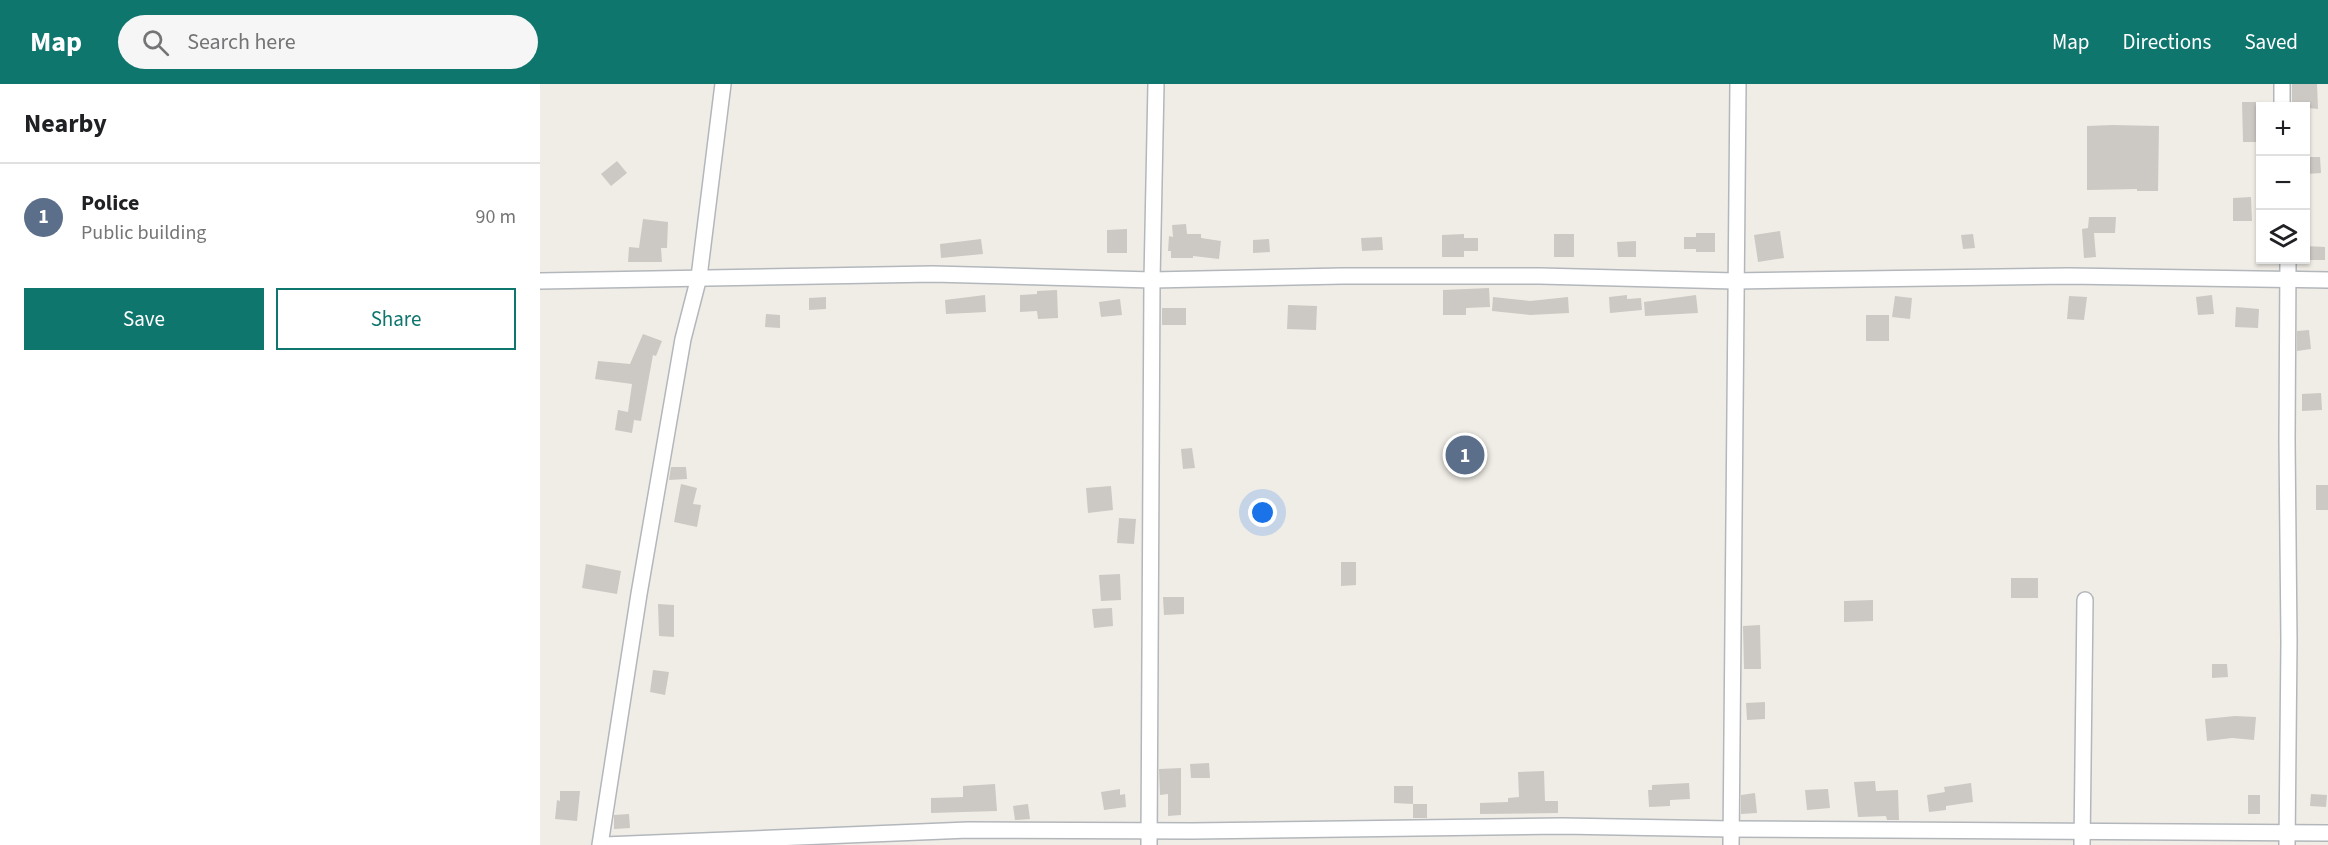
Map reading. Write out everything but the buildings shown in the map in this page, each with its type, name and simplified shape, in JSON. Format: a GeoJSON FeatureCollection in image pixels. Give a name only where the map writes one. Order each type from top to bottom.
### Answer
{"type":"FeatureCollection","features":[{"type":"Feature","properties":{"kind":"street"},"geometry":{"type":"LineString","coordinates":[[723,84],[699,277],[682,339],[639,594],[602,845],[968,830],[1149,837],[1192,831],[1562,826],[1731,837],[2287,839],[2328,833]]}},
{"type":"Feature","properties":{"kind":"street"},"geometry":{"type":"LineString","coordinates":[[1149,837],[1152,280],[1156,84]]}},
{"type":"Feature","properties":{"kind":"street"},"geometry":{"type":"LineString","coordinates":[[1731,837],[1734,281],[1738,84]]}},
{"type":"Feature","properties":{"kind":"street"},"geometry":{"type":"LineString","coordinates":[[2282,84],[2282,102]]}},
{"type":"Feature","properties":{"kind":"street"},"geometry":{"type":"LineString","coordinates":[[2287,839],[2288,264]]}},
{"type":"Feature","properties":{"kind":"street"},"geometry":{"type":"LineString","coordinates":[[540,281],[933,274],[1152,280],[1342,276],[1540,276],[1734,281],[2069,276],[2328,280]]}},
{"type":"Feature","properties":{"kind":"street"},"geometry":{"type":"LineString","coordinates":[[2082,838],[2085,600]]}},
{"type":"Feature","properties":{"kind":"place","name":"Police"},"geometry":{"type":"Point","coordinates":[1465,455]}}]}
